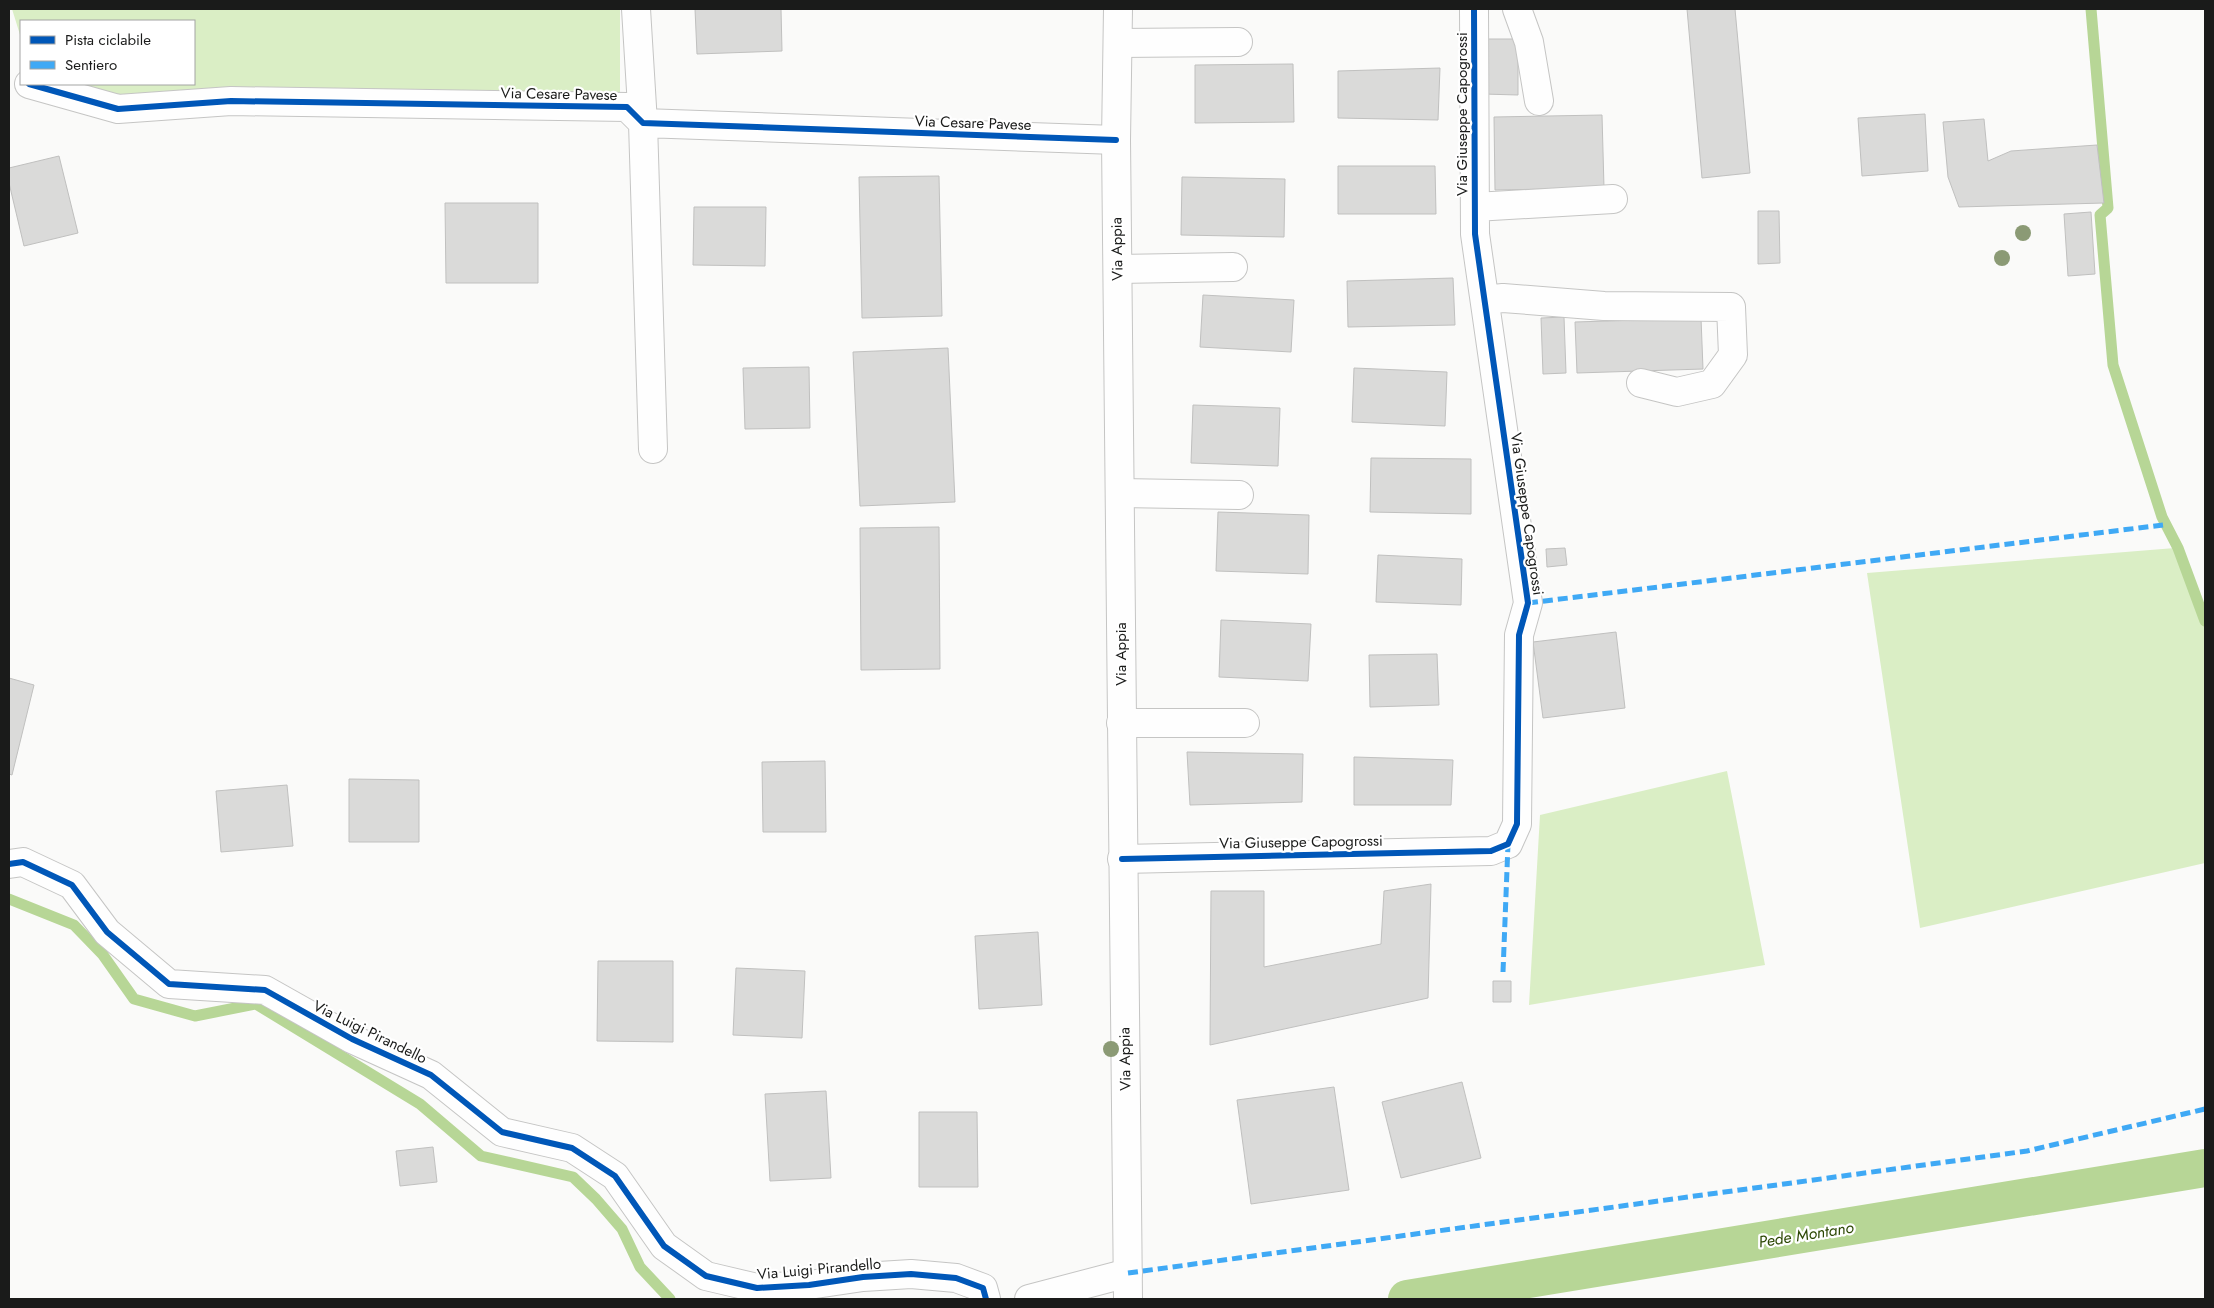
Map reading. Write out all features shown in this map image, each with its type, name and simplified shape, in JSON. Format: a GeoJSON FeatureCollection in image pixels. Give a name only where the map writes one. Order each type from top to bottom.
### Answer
{"type":"FeatureCollection","features":[{"type":"Feature","properties":{"kind":"street"},"geometry":{"type":"LineString","coordinates":[[636,9],[643,123],[653,449]]}},
{"type":"Feature","properties":{"kind":"street","name":"Via Appia"},"geometry":{"type":"LineString","coordinates":[[1118,9],[1116,140],[1122,859],[1128,1285]]}},
{"type":"Feature","properties":{"kind":"street","name":"Via Giuseppe Capogrossi"},"geometry":{"type":"LineString","coordinates":[[1122,859],[1491,851],[1508,844],[1517,824],[1519,635],[1528,603],[1475,234],[1474,9]]}},
{"type":"Feature","properties":{"kind":"street"},"geometry":{"type":"LineString","coordinates":[[1517,9],[1529,42],[1538,101]]}},
{"type":"Feature","properties":{"kind":"street"},"geometry":{"type":"LineString","coordinates":[[1118,43],[1238,42]]}},
{"type":"Feature","properties":{"kind":"street","name":"Via Cesare Pavese"},"geometry":{"type":"LineString","coordinates":[[33,85],[118,108],[231,102],[627,107],[643,123],[1116,140]]}},
{"type":"Feature","properties":{"kind":"street"},"geometry":{"type":"LineString","coordinates":[[1475,207],[1613,199]]}},
{"type":"Feature","properties":{"kind":"street"},"geometry":{"type":"LineString","coordinates":[[1118,269],[1233,267]]}},
{"type":"Feature","properties":{"kind":"street"},"geometry":{"type":"LineString","coordinates":[[1485,300],[1503,298],[1604,306],[1731,307],[1733,356],[1712,384],[1677,392],[1641,383]]}},
{"type":"Feature","properties":{"kind":"street"},"geometry":{"type":"LineString","coordinates":[[1120,493],[1239,494]]}},
{"type":"Feature","properties":{"kind":"street"},"geometry":{"type":"LineString","coordinates":[[1121,723],[1245,722]]}},
{"type":"Feature","properties":{"kind":"street","name":"Via Luigi Pirandello"},"geometry":{"type":"LineString","coordinates":[[9,864],[24,862],[72,884],[107,932],[168,984],[265,990],[352,1039],[431,1076],[502,1132],[572,1148],[615,1176],[664,1246],[706,1276],[756,1288],[911,1274],[956,1278],[984,1288],[986,1299]]}},
{"type":"Feature","properties":{"kind":"street"},"geometry":{"type":"LineString","coordinates":[[1029,1299],[1128,1285]]}},
{"type":"Feature","properties":{"kind":"green space"},"geometry":{"type":"Polygon","coordinates":[[[12,9],[620,9],[620,96],[112,97],[79,85],[195,85],[195,20],[20,20],[20,35],[12,9]]]}},
{"type":"Feature","properties":{"kind":"green space"},"geometry":{"type":"Polygon","coordinates":[[[2175,548],[2205,629],[2205,863],[1920,928],[1867,573],[2175,548]]]}},
{"type":"Feature","properties":{"kind":"green space"},"geometry":{"type":"Polygon","coordinates":[[[1727,771],[1765,965],[1529,1005],[1540,815],[1727,771]]]}},
{"type":"Feature","properties":{"kind":"building"},"geometry":{"type":"Polygon","coordinates":[[[695,9],[781,9],[782,51],[697,54],[695,9]]]}},
{"type":"Feature","properties":{"kind":"building"},"geometry":{"type":"Polygon","coordinates":[[[1687,9],[1735,9],[1750,173],[1702,178],[1687,9]]]}},
{"type":"Feature","properties":{"kind":"building"},"geometry":{"type":"Polygon","coordinates":[[[1484,39],[1518,39],[1518,95],[1483,94],[1484,39]]]}},
{"type":"Feature","properties":{"kind":"building"},"geometry":{"type":"Polygon","coordinates":[[[1293,64],[1294,122],[1195,123],[1195,65],[1293,64]]]}},
{"type":"Feature","properties":{"kind":"building"},"geometry":{"type":"Polygon","coordinates":[[[1440,68],[1438,120],[1338,118],[1338,71],[1440,68]]]}},
{"type":"Feature","properties":{"kind":"building"},"geometry":{"type":"Polygon","coordinates":[[[1925,114],[1928,171],[1862,176],[1858,118],[1925,114]]]}},
{"type":"Feature","properties":{"kind":"building"},"geometry":{"type":"Polygon","coordinates":[[[1602,115],[1604,188],[1495,190],[1494,117],[1602,115]]]}},
{"type":"Feature","properties":{"kind":"building"},"geometry":{"type":"Polygon","coordinates":[[[1984,119],[1988,161],[2011,151],[2097,145],[2104,203],[1959,207],[1948,177],[1943,122],[1984,119]]]}},
{"type":"Feature","properties":{"kind":"building"},"geometry":{"type":"Polygon","coordinates":[[[59,156],[78,233],[24,246],[9,183],[9,168],[59,156]]]}},
{"type":"Feature","properties":{"kind":"building"},"geometry":{"type":"Polygon","coordinates":[[[1338,166],[1435,166],[1436,214],[1338,214],[1338,166]]]}},
{"type":"Feature","properties":{"kind":"building"},"geometry":{"type":"Polygon","coordinates":[[[939,176],[942,316],[862,318],[859,177],[939,176]]]}},
{"type":"Feature","properties":{"kind":"building"},"geometry":{"type":"Polygon","coordinates":[[[1182,177],[1285,179],[1284,237],[1181,235],[1182,177]]]}},
{"type":"Feature","properties":{"kind":"building"},"geometry":{"type":"Polygon","coordinates":[[[445,203],[538,203],[538,283],[446,283],[445,203]]]}},
{"type":"Feature","properties":{"kind":"building"},"geometry":{"type":"Polygon","coordinates":[[[694,207],[766,207],[765,266],[693,265],[694,207]]]}},
{"type":"Feature","properties":{"kind":"building"},"geometry":{"type":"Polygon","coordinates":[[[1758,211],[1779,211],[1780,263],[1758,264],[1758,211]]]}},
{"type":"Feature","properties":{"kind":"building"},"geometry":{"type":"Polygon","coordinates":[[[2091,212],[2095,274],[2068,276],[2064,214],[2091,212]]]}},
{"type":"Feature","properties":{"kind":"building"},"geometry":{"type":"Polygon","coordinates":[[[1453,278],[1455,325],[1348,327],[1347,281],[1453,278]]]}},
{"type":"Feature","properties":{"kind":"building"},"geometry":{"type":"Polygon","coordinates":[[[1203,295],[1294,300],[1291,352],[1200,347],[1203,295]]]}},
{"type":"Feature","properties":{"kind":"building"},"geometry":{"type":"Polygon","coordinates":[[[1564,317],[1566,373],[1543,374],[1541,318],[1564,317]]]}},
{"type":"Feature","properties":{"kind":"building"},"geometry":{"type":"Polygon","coordinates":[[[1701,318],[1703,369],[1577,373],[1575,322],[1701,318]]]}},
{"type":"Feature","properties":{"kind":"building"},"geometry":{"type":"Polygon","coordinates":[[[948,348],[955,502],[860,506],[853,352],[948,348]]]}},
{"type":"Feature","properties":{"kind":"building"},"geometry":{"type":"Polygon","coordinates":[[[809,367],[810,428],[745,429],[743,368],[809,367]]]}},
{"type":"Feature","properties":{"kind":"building"},"geometry":{"type":"Polygon","coordinates":[[[1354,368],[1447,372],[1445,426],[1352,422],[1354,368]]]}},
{"type":"Feature","properties":{"kind":"building"},"geometry":{"type":"Polygon","coordinates":[[[1193,405],[1280,408],[1278,466],[1191,463],[1193,405]]]}},
{"type":"Feature","properties":{"kind":"building"},"geometry":{"type":"Polygon","coordinates":[[[1371,458],[1471,459],[1471,514],[1370,512],[1371,458]]]}},
{"type":"Feature","properties":{"kind":"building"},"geometry":{"type":"Polygon","coordinates":[[[1218,512],[1309,515],[1308,574],[1216,571],[1218,512]]]}},
{"type":"Feature","properties":{"kind":"building"},"geometry":{"type":"Polygon","coordinates":[[[939,527],[940,669],[861,670],[860,528],[939,527]]]}},
{"type":"Feature","properties":{"kind":"building"},"geometry":{"type":"Polygon","coordinates":[[[1565,548],[1567,565],[1547,567],[1546,549],[1565,548]]]}},
{"type":"Feature","properties":{"kind":"building"},"geometry":{"type":"Polygon","coordinates":[[[1378,555],[1462,559],[1461,605],[1376,602],[1378,555]]]}},
{"type":"Feature","properties":{"kind":"building"},"geometry":{"type":"Polygon","coordinates":[[[1221,620],[1311,624],[1308,681],[1219,677],[1221,620]]]}},
{"type":"Feature","properties":{"kind":"building"},"geometry":{"type":"Polygon","coordinates":[[[1616,632],[1625,708],[1543,718],[1533,642],[1616,632]]]}},
{"type":"Feature","properties":{"kind":"building"},"geometry":{"type":"Polygon","coordinates":[[[1437,654],[1439,705],[1370,707],[1369,655],[1437,654]]]}},
{"type":"Feature","properties":{"kind":"building"},"geometry":{"type":"Polygon","coordinates":[[[9,678],[34,685],[12,775],[9,774],[9,678]]]}},
{"type":"Feature","properties":{"kind":"building"},"geometry":{"type":"Polygon","coordinates":[[[1187,752],[1303,754],[1302,802],[1190,805],[1187,752]]]}},
{"type":"Feature","properties":{"kind":"building"},"geometry":{"type":"Polygon","coordinates":[[[1354,757],[1453,760],[1451,805],[1354,805],[1354,757]]]}},
{"type":"Feature","properties":{"kind":"building"},"geometry":{"type":"Polygon","coordinates":[[[825,761],[826,832],[763,832],[762,762],[825,761]]]}},
{"type":"Feature","properties":{"kind":"building"},"geometry":{"type":"Polygon","coordinates":[[[349,779],[419,780],[419,842],[349,842],[349,779]]]}},
{"type":"Feature","properties":{"kind":"building"},"geometry":{"type":"Polygon","coordinates":[[[287,785],[293,846],[221,852],[216,791],[287,785]]]}},
{"type":"Feature","properties":{"kind":"building"},"geometry":{"type":"Polygon","coordinates":[[[1431,884],[1428,998],[1210,1045],[1211,891],[1264,891],[1264,967],[1381,944],[1384,891],[1431,884]]]}},
{"type":"Feature","properties":{"kind":"building"},"geometry":{"type":"Polygon","coordinates":[[[1038,932],[1042,1005],[979,1009],[975,936],[1038,932]]]}},
{"type":"Feature","properties":{"kind":"building"},"geometry":{"type":"Polygon","coordinates":[[[598,961],[673,961],[673,1042],[597,1041],[598,961]]]}},
{"type":"Feature","properties":{"kind":"building"},"geometry":{"type":"Polygon","coordinates":[[[736,968],[805,971],[802,1038],[733,1035],[736,968]]]}},
{"type":"Feature","properties":{"kind":"building"},"geometry":{"type":"Polygon","coordinates":[[[1493,981],[1511,981],[1511,1002],[1493,1002],[1493,981]]]}},
{"type":"Feature","properties":{"kind":"building"},"geometry":{"type":"Polygon","coordinates":[[[1462,1082],[1481,1158],[1401,1178],[1382,1102],[1462,1082]]]}},
{"type":"Feature","properties":{"kind":"building"},"geometry":{"type":"Polygon","coordinates":[[[1334,1087],[1349,1190],[1251,1204],[1237,1100],[1334,1087]]]}},
{"type":"Feature","properties":{"kind":"building"},"geometry":{"type":"Polygon","coordinates":[[[826,1091],[831,1178],[770,1181],[765,1094],[826,1091]]]}},
{"type":"Feature","properties":{"kind":"building"},"geometry":{"type":"Polygon","coordinates":[[[919,1112],[977,1112],[978,1187],[919,1187],[919,1112]]]}},
{"type":"Feature","properties":{"kind":"building"},"geometry":{"type":"Polygon","coordinates":[[[433,1147],[437,1182],[400,1186],[396,1151],[433,1147]]]}},
{"type":"Feature","properties":{"kind":"waterway"},"geometry":{"type":"LineString","coordinates":[[2091,9],[2108,208],[2100,215],[2113,365],[2162,517],[2178,548],[2205,621]]}},
{"type":"Feature","properties":{"kind":"waterway"},"geometry":{"type":"LineString","coordinates":[[9,899],[74,925],[103,955],[134,999],[195,1016],[256,1004],[420,1104],[481,1156],[573,1177],[596,1199],[622,1229],[640,1267],[670,1299]]}},
{"type":"Feature","properties":{"kind":"waterway","name":"Pede Montano"},"geometry":{"type":"LineString","coordinates":[[1407,1299],[2205,1168]]}},
{"type":"Feature","properties":{"kind":"marked path"},"geometry":{"type":"LineString","coordinates":[[1528,603],[2163,525]]}},
{"type":"Feature","properties":{"kind":"marked path"},"geometry":{"type":"LineString","coordinates":[[1503,972],[1508,844]]}},
{"type":"Feature","properties":{"kind":"marked path"},"geometry":{"type":"LineString","coordinates":[[1128,1273],[2027,1151],[2205,1109]]}},
{"type":"Feature","properties":{"kind":"cycle path"},"geometry":{"type":"LineString","coordinates":[[1122,859],[1491,851],[1508,844],[1517,824],[1519,635],[1528,603],[1475,234],[1474,9]]}},
{"type":"Feature","properties":{"kind":"cycle path"},"geometry":{"type":"LineString","coordinates":[[33,85],[118,109],[231,101],[627,107],[643,123],[1116,140]]}},
{"type":"Feature","properties":{"kind":"cycle path"},"geometry":{"type":"LineString","coordinates":[[9,864],[23,862],[72,885],[107,932],[169,984],[265,990],[352,1039],[431,1075],[502,1132],[572,1148],[615,1176],[664,1246],[706,1276],[757,1288],[809,1285],[863,1277],[911,1274],[956,1278],[983,1288],[986,1299]]}}]}
